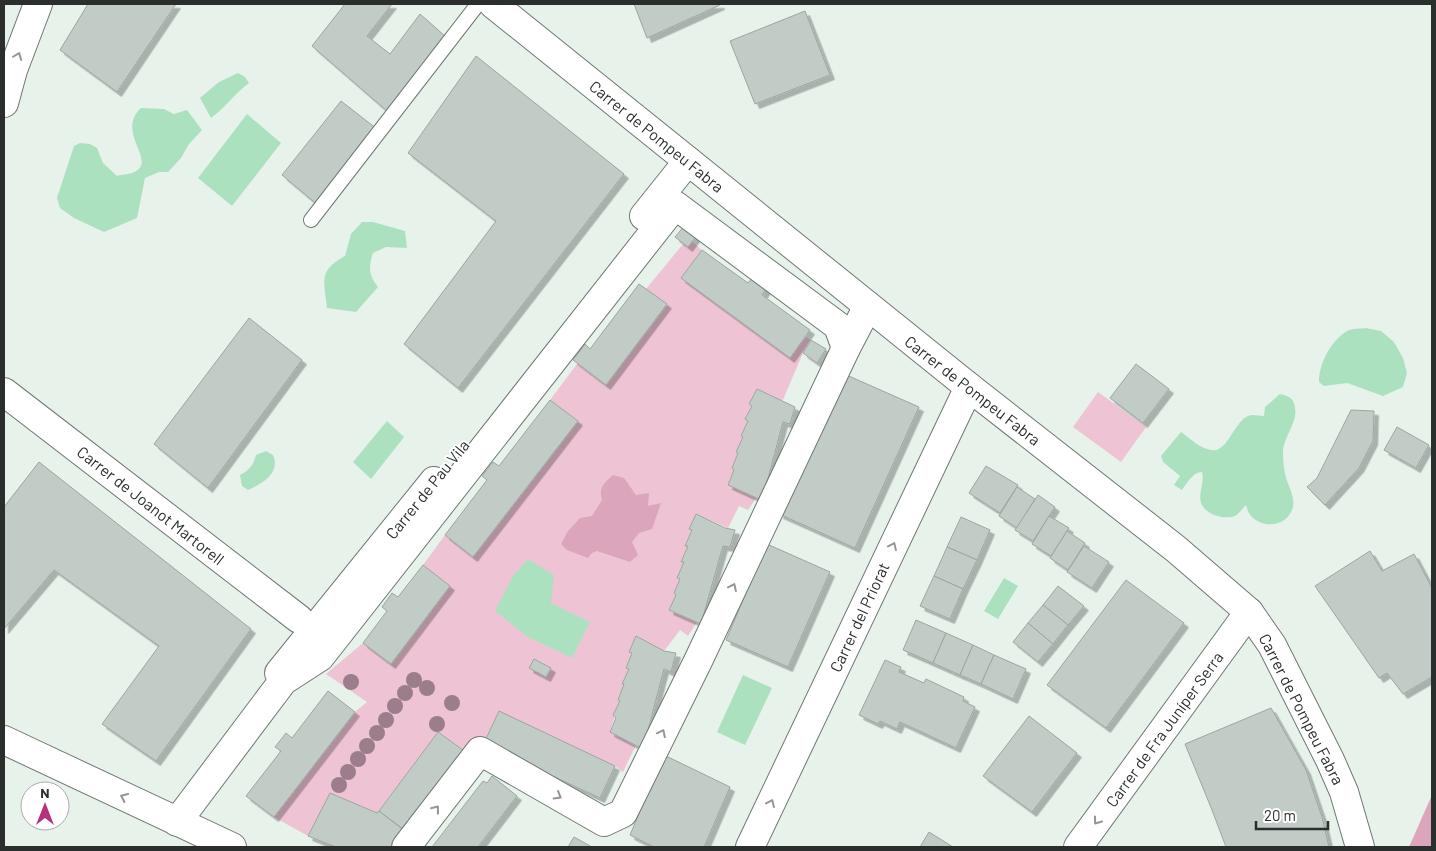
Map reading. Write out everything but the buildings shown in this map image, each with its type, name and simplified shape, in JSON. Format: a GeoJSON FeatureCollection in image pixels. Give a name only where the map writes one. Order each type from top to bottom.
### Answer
{"type":"FeatureCollection","features":[{"type":"Feature","properties":{"kind":"street"},"geometry":{"type":"LineString","coordinates":[[4,103],[13,70],[38,4]]}},
{"type":"Feature","properties":{"kind":"street","name":"Carrer de Pompeu Fabra"},"geometry":{"type":"LineString","coordinates":[[493,4],[969,387],[1176,549],[1249,612],[1272,644],[1330,760],[1344,792],[1360,847]]}},
{"type":"Feature","properties":{"kind":"street"},"geometry":{"type":"LineString","coordinates":[[169,818],[283,681],[320,657],[675,205],[695,166]]}},
{"type":"Feature","properties":{"kind":"street","name":"Carrer de Pau Vila"},"geometry":{"type":"LineString","coordinates":[[169,818],[314,631],[695,166]]}},
{"type":"Feature","properties":{"kind":"street"},"geometry":{"type":"LineString","coordinates":[[675,205],[838,326],[846,348]]}},
{"type":"Feature","properties":{"kind":"street"},"geometry":{"type":"LineString","coordinates":[[406,847],[480,751],[604,822],[623,813],[698,662],[846,348],[868,306]]}},
{"type":"Feature","properties":{"kind":"street","name":"Carrer del Priorat"},"geometry":{"type":"LineString","coordinates":[[750,847],[969,387]]}},
{"type":"Feature","properties":{"kind":"street","name":"Carrer de Joanot Martorell"},"geometry":{"type":"LineString","coordinates":[[4,392],[299,619]]}},
{"type":"Feature","properties":{"kind":"street","name":"Carrer de Fra Juníper Serra"},"geometry":{"type":"LineString","coordinates":[[1078,847],[1249,612]]}},
{"type":"Feature","properties":{"kind":"street"},"geometry":{"type":"LineString","coordinates":[[4,740],[232,847]]}},
{"type":"Feature","properties":{"kind":"lane"},"geometry":{"type":"LineString","coordinates":[[311,220],[478,4]]}},
{"type":"Feature","properties":{"kind":"shaded area"},"geometry":{"type":"Polygon","coordinates":[[[238,73],[245,77],[249,83],[211,118],[200,98],[219,82],[238,73]]]}},
{"type":"Feature","properties":{"kind":"shaded area"},"geometry":{"type":"Polygon","coordinates":[[[141,108],[164,109],[174,114],[187,110],[202,130],[168,172],[159,172],[145,178],[137,218],[104,232],[74,218],[60,208],[57,198],[74,146],[80,143],[90,144],[97,148],[103,163],[117,176],[132,173],[140,168],[142,162],[132,127],[134,118],[141,108]]]}},
{"type":"Feature","properties":{"kind":"shaded area"},"geometry":{"type":"Polygon","coordinates":[[[247,114],[281,143],[232,206],[198,178],[247,114]]]}},
{"type":"Feature","properties":{"kind":"shaded area"},"geometry":{"type":"Polygon","coordinates":[[[362,222],[373,222],[405,231],[407,248],[386,247],[373,253],[370,271],[378,287],[356,312],[327,308],[324,283],[327,272],[336,261],[345,256],[351,234],[362,222]]]}},
{"type":"Feature","properties":{"kind":"shaded area"},"geometry":{"type":"Polygon","coordinates":[[[692,242],[702,250],[682,277],[790,357],[806,337],[811,340],[803,353],[782,402],[757,389],[749,404],[752,406],[745,419],[748,421],[741,436],[743,437],[736,452],[738,453],[732,467],[734,470],[728,484],[756,498],[748,510],[739,506],[728,528],[696,514],[689,528],[692,530],[685,545],[688,546],[681,561],[684,562],[677,578],[680,579],[674,593],[676,595],[669,610],[697,622],[688,636],[680,630],[664,651],[636,637],[626,667],[629,669],[622,683],[624,684],[618,700],[620,701],[610,731],[636,745],[623,772],[615,766],[499,712],[484,743],[467,753],[438,732],[377,813],[308,836],[274,817],[355,712],[367,702],[326,674],[363,643],[391,664],[450,586],[423,565],[445,535],[578,421],[550,400],[577,364],[606,385],[667,305],[646,289],[683,244],[688,247],[692,242]]]}},
{"type":"Feature","properties":{"kind":"shaded area"},"geometry":{"type":"Polygon","coordinates":[[[1366,328],[1381,331],[1394,342],[1403,358],[1407,373],[1403,387],[1383,396],[1347,383],[1324,386],[1319,382],[1321,367],[1331,347],[1347,331],[1366,328]]]}},
{"type":"Feature","properties":{"kind":"shaded area"},"geometry":{"type":"Polygon","coordinates":[[[1098,392],[1146,427],[1121,462],[1073,427],[1098,392]]]}},
{"type":"Feature","properties":{"kind":"shaded area"},"geometry":{"type":"Polygon","coordinates":[[[1280,394],[1292,400],[1295,413],[1295,419],[1283,451],[1285,474],[1293,501],[1293,507],[1286,518],[1275,524],[1262,523],[1251,516],[1246,505],[1235,516],[1216,516],[1207,511],[1201,503],[1202,472],[1193,476],[1182,490],[1174,485],[1180,476],[1163,462],[1161,456],[1181,432],[1203,448],[1217,450],[1222,447],[1243,419],[1250,415],[1264,416],[1265,407],[1280,394]]]}},
{"type":"Feature","properties":{"kind":"shaded area"},"geometry":{"type":"Polygon","coordinates":[[[387,421],[404,437],[371,479],[353,462],[387,421]]]}},
{"type":"Feature","properties":{"kind":"shaded area"},"geometry":{"type":"Polygon","coordinates":[[[266,451],[273,455],[275,461],[272,472],[259,485],[248,490],[242,486],[240,475],[251,467],[256,455],[266,451]]]}},
{"type":"Feature","properties":{"kind":"shaded area"},"geometry":{"type":"Polygon","coordinates":[[[613,475],[624,478],[636,495],[649,493],[648,506],[661,503],[652,529],[639,533],[632,542],[638,555],[630,562],[597,551],[588,558],[567,550],[561,544],[568,531],[580,518],[592,516],[602,500],[601,492],[603,486],[613,475]]]}},
{"type":"Feature","properties":{"kind":"shaded area"},"geometry":{"type":"Polygon","coordinates":[[[528,559],[554,575],[551,603],[590,622],[572,658],[528,637],[495,611],[513,576],[528,559]]]}},
{"type":"Feature","properties":{"kind":"shaded area"},"geometry":{"type":"Polygon","coordinates":[[[1004,578],[1018,586],[998,619],[984,611],[1004,578]]]}},
{"type":"Feature","properties":{"kind":"shaded area"},"geometry":{"type":"Polygon","coordinates":[[[743,675],[772,688],[745,745],[717,732],[743,675]]]}},
{"type":"Feature","properties":{"kind":"shaded area"},"geometry":{"type":"Polygon","coordinates":[[[1432,795],[1432,847],[1409,847],[1432,795]]]}}]}
